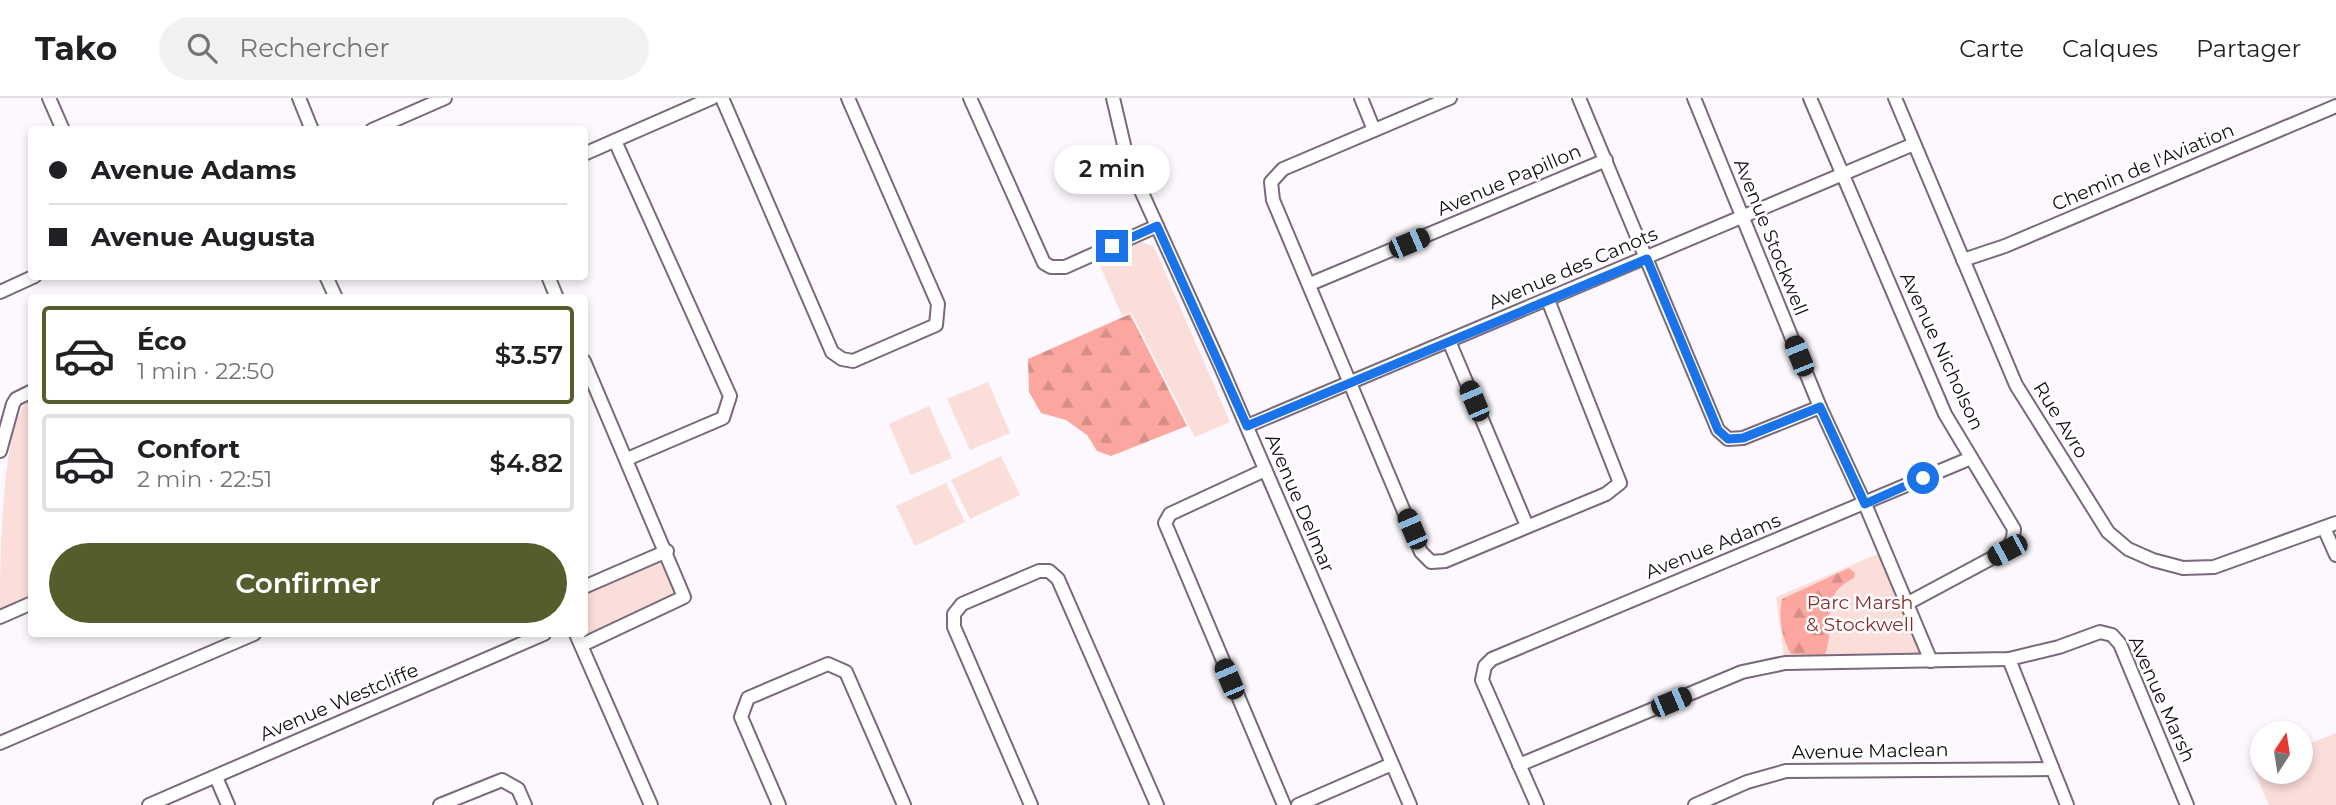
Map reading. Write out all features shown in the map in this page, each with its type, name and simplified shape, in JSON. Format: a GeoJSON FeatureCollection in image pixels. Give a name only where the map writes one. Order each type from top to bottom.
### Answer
{"type":"FeatureCollection","features":[{"type":"Feature","properties":{"kind":"street"},"geometry":{"type":"LineString","coordinates":[[49,98],[61,126]]}},
{"type":"Feature","properties":{"kind":"street"},"geometry":{"type":"LineString","coordinates":[[299,98],[310,126]]}},
{"type":"Feature","properties":{"kind":"street"},"geometry":{"type":"LineString","coordinates":[[381,126],[445,98]]}},
{"type":"Feature","properties":{"kind":"street"},"geometry":{"type":"LineString","coordinates":[[588,152],[712,98]]}},
{"type":"Feature","properties":{"kind":"street"},"geometry":{"type":"LineString","coordinates":[[722,98],[832,352],[842,359],[853,361],[936,325],[939,314],[938,304],[848,98]]}},
{"type":"Feature","properties":{"kind":"street"},"geometry":{"type":"LineString","coordinates":[[970,98],[1044,263],[1051,267],[1065,267],[1157,226]]}},
{"type":"Feature","properties":{"kind":"street","name":"Avenue Delmar"},"geometry":{"type":"LineString","coordinates":[[1113,98],[1128,162],[1247,426],[1410,805]]}},
{"type":"Feature","properties":{"kind":"street"},"geometry":{"type":"LineString","coordinates":[[1361,98],[1374,130]]}},
{"type":"Feature","properties":{"kind":"street"},"geometry":{"type":"LineString","coordinates":[[1450,98],[1283,169],[1270,182],[1273,200],[1421,552],[1431,562],[1445,561],[1606,494],[1620,483],[1548,300]]}},
{"type":"Feature","properties":{"kind":"street"},"geometry":{"type":"LineString","coordinates":[[1579,98],[1718,430],[1728,439],[1743,438],[1820,407]]}},
{"type":"Feature","properties":{"kind":"street","name":"Avenue Stockwell"},"geometry":{"type":"LineString","coordinates":[[1694,98],[1820,407],[1865,504],[1931,661]]}},
{"type":"Feature","properties":{"kind":"street","name":"Avenue Nicholson"},"geometry":{"type":"LineString","coordinates":[[1810,98],[1945,414],[2014,529],[2007,550],[1908,603]]}},
{"type":"Feature","properties":{"kind":"street","name":"Rue Avro"},"geometry":{"type":"LineString","coordinates":[[1895,98],[2016,385],[2108,532],[2128,548],[2183,568],[2214,567],[2330,525]]}},
{"type":"Feature","properties":{"kind":"street","name":"Chemin de l'Aviation"},"geometry":{"type":"LineString","coordinates":[[1963,260],[2005,246],[2336,106]]}},
{"type":"Feature","properties":{"kind":"street"},"geometry":{"type":"LineString","coordinates":[[615,141],[730,396],[723,418],[627,459]]}},
{"type":"Feature","properties":{"kind":"street","name":"Avenue des Canots"},"geometry":{"type":"LineString","coordinates":[[1247,426],[1914,144]]}},
{"type":"Feature","properties":{"kind":"street","name":"Avenue Papillon"},"geometry":{"type":"LineString","coordinates":[[1310,284],[1606,160]]}},
{"type":"Feature","properties":{"kind":"street"},"geometry":{"type":"LineString","coordinates":[[0,292],[28,279]]}},
{"type":"Feature","properties":{"kind":"street"},"geometry":{"type":"LineString","coordinates":[[1449,341],[1527,526]]}},
{"type":"Feature","properties":{"kind":"street"},"geometry":{"type":"LineString","coordinates":[[588,370],[667,551],[684,597],[588,635]]}},
{"type":"Feature","properties":{"kind":"street"},"geometry":{"type":"LineString","coordinates":[[0,451],[13,404],[16,399],[28,393]]}},
{"type":"Feature","properties":{"kind":"street","name":"Avenue Adams"},"geometry":{"type":"LineString","coordinates":[[1519,765],[1482,680],[1485,666],[1492,659],[1971,458]]}},
{"type":"Feature","properties":{"kind":"street"},"geometry":{"type":"LineString","coordinates":[[1265,470],[1170,514],[1165,523],[1284,805]]}},
{"type":"Feature","properties":{"kind":"street"},"geometry":{"type":"LineString","coordinates":[[2330,525],[2336,555]]}},
{"type":"Feature","properties":{"kind":"street"},"geometry":{"type":"LineString","coordinates":[[588,585],[667,551]]}},
{"type":"Feature","properties":{"kind":"street"},"geometry":{"type":"LineString","coordinates":[[1031,805],[954,626],[954,614],[962,604],[1039,570],[1049,571],[1058,579],[1157,805]]}},
{"type":"Feature","properties":{"kind":"street"},"geometry":{"type":"LineString","coordinates":[[0,617],[28,605]]}},
{"type":"Feature","properties":{"kind":"street","name":"Avenue Marsh"},"geometry":{"type":"LineString","coordinates":[[1519,765],[1742,672],[1784,663],[2009,659],[2059,647],[2100,632],[2112,635],[2120,644],[2187,805]]}},
{"type":"Feature","properties":{"kind":"street"},"geometry":{"type":"LineString","coordinates":[[0,743],[247,637]]}},
{"type":"Feature","properties":{"kind":"street","name":"Avenue Westcliffe"},"geometry":{"type":"LineString","coordinates":[[149,805],[537,637]]}},
{"type":"Feature","properties":{"kind":"street"},"geometry":{"type":"LineString","coordinates":[[579,639],[651,805]]}},
{"type":"Feature","properties":{"kind":"street"},"geometry":{"type":"LineString","coordinates":[[2009,659],[2067,805]]}},
{"type":"Feature","properties":{"kind":"street"},"geometry":{"type":"LineString","coordinates":[[779,805],[741,717],[743,707],[748,698],[828,664],[846,671],[904,805]]}},
{"type":"Feature","properties":{"kind":"street"},"geometry":{"type":"LineString","coordinates":[[1298,805],[1392,764]]}},
{"type":"Feature","properties":{"kind":"street"},"geometry":{"type":"LineString","coordinates":[[1519,765],[1537,805]]}},
{"type":"Feature","properties":{"kind":"street","name":"Avenue Maclean"},"geometry":{"type":"LineString","coordinates":[[1695,805],[1748,782],[1786,771],[2052,769]]}},
{"type":"Feature","properties":{"kind":"street"},"geometry":{"type":"LineString","coordinates":[[216,777],[228,805]]}},
{"type":"Feature","properties":{"kind":"street"},"geometry":{"type":"LineString","coordinates":[[440,805],[502,780],[519,789],[525,805]]}},
{"type":"Feature","properties":{"kind":"green space"},"geometry":{"type":"Polygon","coordinates":[[[1142,242],[1154,247],[1230,422],[1195,437],[1131,312],[1122,316],[1098,261],[1142,242]]]}},
{"type":"Feature","properties":{"kind":"green space"},"geometry":{"type":"Polygon","coordinates":[[[1130,314],[1187,426],[1111,456],[1097,451],[1087,435],[1066,420],[1041,413],[1029,392],[1028,359],[1130,314]]]}},
{"type":"Feature","properties":{"kind":"green space"},"geometry":{"type":"Polygon","coordinates":[[[988,382],[1010,433],[970,450],[947,399],[988,382]]]}},
{"type":"Feature","properties":{"kind":"green space"},"geometry":{"type":"Polygon","coordinates":[[[28,403],[28,599],[0,612],[4,497],[13,434],[21,411],[28,403]]]}},
{"type":"Feature","properties":{"kind":"green space"},"geometry":{"type":"Polygon","coordinates":[[[929,406],[952,458],[911,475],[889,424],[929,406]]]}},
{"type":"Feature","properties":{"kind":"green space"},"geometry":{"type":"Polygon","coordinates":[[[1001,456],[1020,495],[970,519],[951,480],[1001,456]]]}},
{"type":"Feature","properties":{"kind":"green space"},"geometry":{"type":"Polygon","coordinates":[[[946,483],[965,522],[915,546],[896,506],[946,483]]]}},
{"type":"Feature","properties":{"kind":"green space","name":"Parc Marsh & Stockwell"},"geometry":{"type":"Polygon","coordinates":[[[1885,551],[1931,661],[1785,663],[1776,597],[1885,551]]]}},
{"type":"Feature","properties":{"kind":"green space"},"geometry":{"type":"Polygon","coordinates":[[[661,557],[676,593],[588,635],[588,588],[661,557]]]}},
{"type":"Feature","properties":{"kind":"green space"},"geometry":{"type":"Polygon","coordinates":[[[1849,568],[1855,573],[1854,578],[1842,586],[1831,602],[1830,631],[1825,655],[1791,654],[1782,628],[1782,599],[1849,568]]]}},
{"type":"Feature","properties":{"kind":"green space"},"geometry":{"type":"Polygon","coordinates":[[[2336,733],[2336,805],[2269,805],[2260,784],[2314,784],[2314,742],[2336,733]]]}},
{"type":"Feature","properties":{"kind":"route"},"geometry":{"type":"LineString","coordinates":[[1112,246],[1157,226],[1247,426],[1647,259],[1718,430],[1728,439],[1743,438],[1820,407],[1865,504],[1923,478]]}}]}
